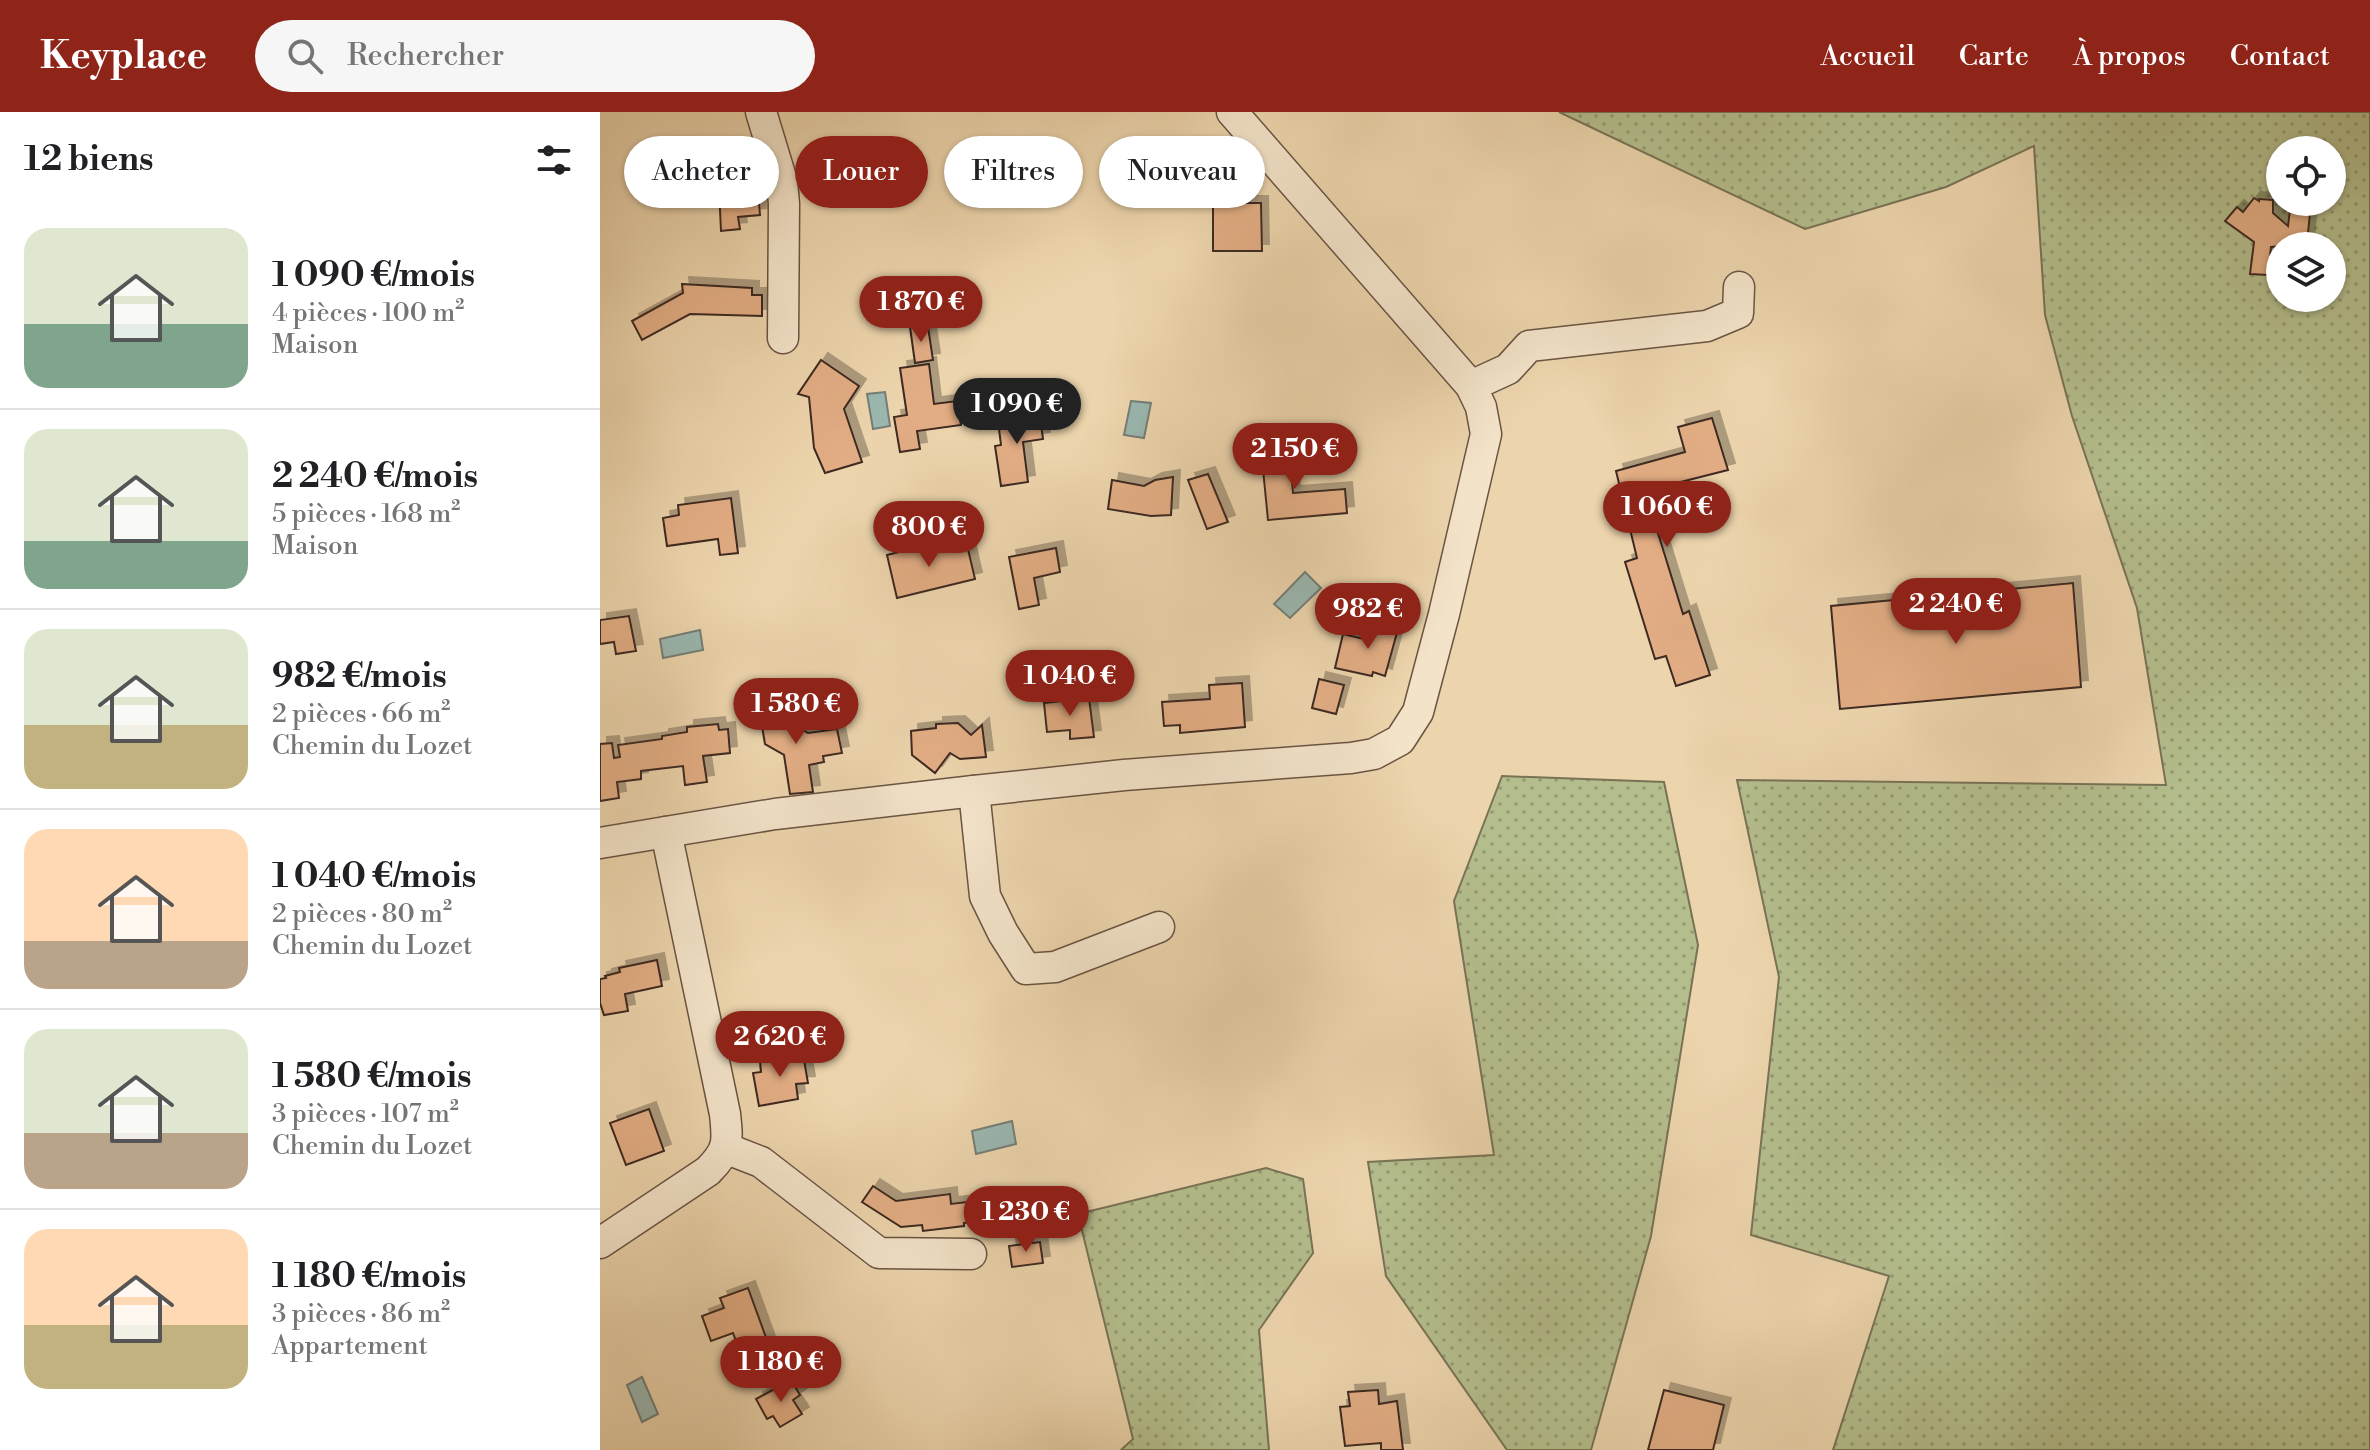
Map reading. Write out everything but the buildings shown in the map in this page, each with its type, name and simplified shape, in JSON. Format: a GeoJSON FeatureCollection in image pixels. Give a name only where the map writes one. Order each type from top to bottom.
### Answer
{"type":"FeatureCollection","features":[{"type":"Feature","properties":{"kind":"street"},"geometry":{"type":"LineString","coordinates":[[761,112],[782,181],[783,338]]}},
{"type":"Feature","properties":{"kind":"street"},"geometry":{"type":"LineString","coordinates":[[600,843],[775,814],[974,791],[1124,775],[1351,758],[1374,754],[1400,740],[1418,712],[1432,663],[1486,434],[1481,407],[1471,386],[1232,112]]}},
{"type":"Feature","properties":{"kind":"street"},"geometry":{"type":"LineString","coordinates":[[1471,386],[1508,369],[1529,346],[1707,326],[1738,313],[1739,287]]}},
{"type":"Feature","properties":{"kind":"street"},"geometry":{"type":"LineString","coordinates":[[974,791],[985,896],[1003,933],[1026,969],[1055,967],[1159,927]]}},
{"type":"Feature","properties":{"kind":"street"},"geometry":{"type":"LineString","coordinates":[[600,1243],[708,1171],[723,1156],[725,1148],[725,1114],[666,832]]}},
{"type":"Feature","properties":{"kind":"street"},"geometry":{"type":"LineString","coordinates":[[725,1148],[761,1162],[879,1253],[971,1254]]}},
{"type":"Feature","properties":{"kind":"green space"},"geometry":{"type":"Polygon","coordinates":[[[1559,112],[2370,112],[2370,1450],[1833,1450],[1889,1276],[1751,1235],[1779,977],[1737,780],[2166,785],[2137,608],[2072,416],[2045,315],[2034,146],[1946,187],[1805,229],[1559,112]]]}},
{"type":"Feature","properties":{"kind":"green space"},"geometry":{"type":"Polygon","coordinates":[[[1502,776],[1664,782],[1698,945],[1651,1236],[1591,1450],[1507,1450],[1386,1276],[1368,1162],[1494,1155],[1454,901],[1502,776]]]}},
{"type":"Feature","properties":{"kind":"green space"},"geometry":{"type":"Polygon","coordinates":[[[1266,1168],[1303,1179],[1313,1253],[1259,1330],[1269,1450],[1121,1450],[1133,1439],[1078,1214],[1266,1168]]]}},
{"type":"Feature","properties":{"kind":"water"},"geometry":{"type":"Polygon","coordinates":[[[885,392],[890,426],[873,429],[867,394],[885,392]]]}},
{"type":"Feature","properties":{"kind":"water"},"geometry":{"type":"Polygon","coordinates":[[[1131,401],[1151,403],[1144,438],[1124,435],[1131,401]]]}},
{"type":"Feature","properties":{"kind":"water"},"geometry":{"type":"Polygon","coordinates":[[[1305,572],[1321,588],[1290,618],[1274,604],[1305,572]]]}},
{"type":"Feature","properties":{"kind":"water"},"geometry":{"type":"Polygon","coordinates":[[[700,630],[703,650],[663,658],[660,639],[700,630]]]}},
{"type":"Feature","properties":{"kind":"water"},"geometry":{"type":"Polygon","coordinates":[[[1012,1121],[1016,1144],[976,1154],[972,1131],[1012,1121]]]}},
{"type":"Feature","properties":{"kind":"water"},"geometry":{"type":"Polygon","coordinates":[[[642,1377],[658,1414],[642,1422],[627,1385],[642,1377]]]}}]}
